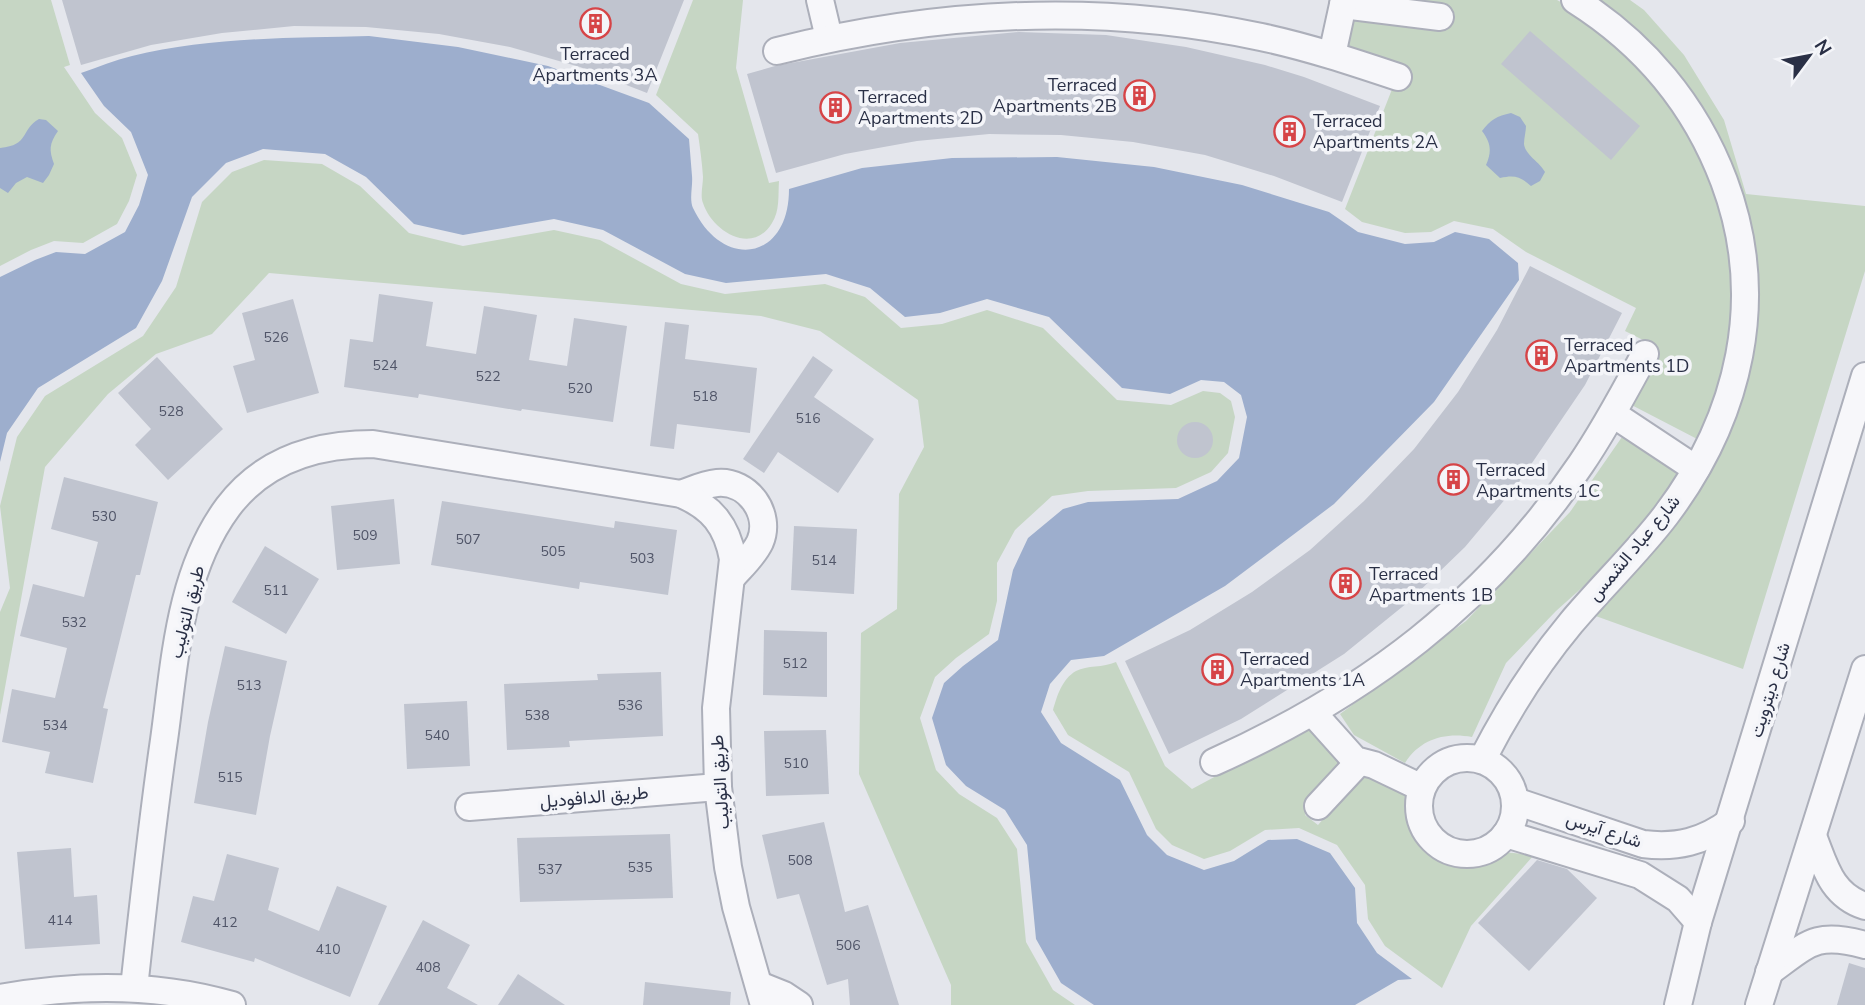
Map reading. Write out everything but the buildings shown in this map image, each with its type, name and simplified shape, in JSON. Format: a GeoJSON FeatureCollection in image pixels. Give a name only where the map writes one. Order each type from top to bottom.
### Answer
{"type":"FeatureCollection","features":[{"type":"Feature","properties":{"kind":"street"},"geometry":{"type":"LineString","coordinates":[[820,0],[830,38]]}},
{"type":"Feature","properties":{"kind":"street","name":"شارع عباد الشمس"},"geometry":{"type":"LineString","coordinates":[[1482,760],[1508,710],[1538,666],[1570,624],[1665,515],[1696,469],[1723,413],[1741,354],[1746,284],[1742,249],[1735,214],[1707,142],[1678,95],[1660,72],[1625,37],[1575,0]]}},
{"type":"Feature","properties":{"kind":"street"},"geometry":{"type":"LineString","coordinates":[[1332,55],[1343,3],[1440,17]]}},
{"type":"Feature","properties":{"kind":"street"},"geometry":{"type":"LineString","coordinates":[[777,51],[901,25],[973,17],[1045,14],[1118,17],[1190,24],[1261,37],[1332,55],[1398,77]]}},
{"type":"Feature","properties":{"kind":"street"},"geometry":{"type":"LineString","coordinates":[[1214,762],[1320,709],[1377,673],[1468,598],[1547,512],[1613,414],[1645,354]]}},
{"type":"Feature","properties":{"kind":"street","name":"شارع ديترويت"},"geometry":{"type":"LineString","coordinates":[[1678,1005],[1698,922],[1865,376]]}},
{"type":"Feature","properties":{"kind":"street"},"geometry":{"type":"LineString","coordinates":[[1613,414],[1696,469]]}},
{"type":"Feature","properties":{"kind":"street","name":"طريق التوليب"},"geometry":{"type":"LineString","coordinates":[[134,988],[150,836],[177,643],[198,563],[229,505],[252,482],[279,463],[309,450],[341,444],[373,443],[681,494],[697,501],[723,525],[730,541],[733,576],[718,682],[716,748],[728,867],[744,943],[761,995],[784,995],[799,1005]]}},
{"type":"Feature","properties":{"kind":"street","name":"طريق التوليب"},"geometry":{"type":"LineString","coordinates":[[681,494],[719,482],[733,484],[756,501],[762,514],[760,542],[733,576]]}},
{"type":"Feature","properties":{"kind":"street"},"geometry":{"type":"LineString","coordinates":[[1759,1005],[1865,669]]}},
{"type":"Feature","properties":{"kind":"street"},"geometry":{"type":"LineString","coordinates":[[1320,709],[1350,755],[1422,788]]}},
{"type":"Feature","properties":{"kind":"street"},"geometry":{"type":"LineString","coordinates":[[1468,758],[1482,760],[1492,765],[1508,780],[1515,801],[1512,824],[1496,845],[1474,853],[1452,852],[1438,845],[1427,833],[1420,819],[1422,788],[1429,776],[1446,762],[1468,758]]}},
{"type":"Feature","properties":{"kind":"street"},"geometry":{"type":"LineString","coordinates":[[1318,806],[1367,764]]}},
{"type":"Feature","properties":{"kind":"street","name":"طريق الدافوديل"},"geometry":{"type":"LineString","coordinates":[[469,807],[718,786]]}},
{"type":"Feature","properties":{"kind":"street","name":"شارع آيرس"},"geometry":{"type":"LineString","coordinates":[[1515,801],[1643,844],[1658,846],[1697,841],[1731,821]]}},
{"type":"Feature","properties":{"kind":"street","name":"شارع آيرس"},"geometry":{"type":"LineString","coordinates":[[1506,834],[1640,875],[1678,899],[1698,922]]}},
{"type":"Feature","properties":{"kind":"street"},"geometry":{"type":"LineString","coordinates":[[1813,836],[1832,883],[1838,891],[1865,906]]}},
{"type":"Feature","properties":{"kind":"street"},"geometry":{"type":"LineString","coordinates":[[1769,972],[1816,940],[1836,937],[1865,945]]}},
{"type":"Feature","properties":{"kind":"street"},"geometry":{"type":"LineString","coordinates":[[0,999],[38,992],[86,988],[134,988],[177,993],[232,1005]]}},
{"type":"Feature","properties":{"kind":"green space"},"geometry":{"type":"Polygon","coordinates":[[[0,0],[51,0],[70,65],[64,67],[95,113],[122,138],[137,175],[129,201],[117,224],[83,243],[54,241],[0,266],[0,0]]]}},
{"type":"Feature","properties":{"kind":"green space"},"geometry":{"type":"Polygon","coordinates":[[[693,0],[743,0],[736,68],[769,183],[779,181],[775,218],[764,233],[754,238],[733,236],[715,223],[708,213],[702,197],[703,177],[698,134],[656,95],[693,0]]]}},
{"type":"Feature","properties":{"kind":"green space"},"geometry":{"type":"Polygon","coordinates":[[[1347,0],[1557,0],[1586,16],[1644,66],[1700,146],[1731,244],[1736,326],[1717,410],[1701,441],[1620,399],[1655,346],[1625,331],[1636,308],[1526,252],[1493,229],[1454,221],[1431,232],[1405,233],[1362,222],[1345,209],[1398,74],[1333,47],[1347,0]]]}},
{"type":"Feature","properties":{"kind":"green space"},"geometry":{"type":"Polygon","coordinates":[[[1586,0],[1630,0],[1644,10],[1684,55],[1724,120],[1746,194],[1865,206],[1865,271],[1743,669],[1579,610],[1654,542],[1750,327],[1713,140],[1586,0]]]}},
{"type":"Feature","properties":{"kind":"green space"},"geometry":{"type":"Polygon","coordinates":[[[264,160],[322,164],[360,186],[409,233],[463,246],[554,230],[600,240],[681,284],[725,294],[825,284],[865,297],[901,328],[942,324],[987,310],[1043,328],[1117,400],[1171,405],[1203,391],[1220,393],[1231,401],[1235,417],[1228,453],[1211,472],[1176,488],[1088,491],[1052,496],[1015,530],[997,563],[997,601],[989,634],[935,677],[920,718],[936,770],[959,794],[997,818],[1017,849],[1026,942],[1053,990],[1075,1005],[951,1005],[951,985],[859,774],[861,633],[897,609],[899,494],[924,447],[918,400],[820,331],[761,316],[269,273],[212,334],[156,354],[108,394],[45,467],[0,715],[0,612],[10,588],[0,506],[17,437],[45,396],[143,336],[176,287],[202,202],[232,172],[264,160]]]}},
{"type":"Feature","properties":{"kind":"green space"},"geometry":{"type":"Polygon","coordinates":[[[1631,424],[1693,457],[1643,533],[1556,611],[1506,663],[1472,737],[1434,739],[1418,748],[1405,763],[1354,735],[1340,714],[1466,621],[1570,512],[1631,424]]]}},
{"type":"Feature","properties":{"kind":"green space"},"geometry":{"type":"Polygon","coordinates":[[[1116,662],[1165,766],[1192,789],[1311,725],[1343,758],[1305,815],[1318,825],[1365,771],[1407,791],[1408,820],[1413,833],[1420,845],[1442,863],[1455,867],[1471,867],[1490,863],[1506,853],[1533,856],[1471,926],[1442,988],[1385,946],[1368,919],[1365,885],[1337,845],[1299,828],[1265,830],[1230,851],[1204,859],[1172,845],[1156,829],[1129,772],[1068,735],[1053,710],[1061,688],[1071,674],[1080,669],[1116,662]]]}},
{"type":"Feature","properties":{"kind":"water"},"geometry":{"type":"Polygon","coordinates":[[[369,36],[458,47],[548,66],[649,103],[689,139],[693,208],[706,228],[721,242],[737,249],[752,249],[767,243],[778,231],[786,213],[789,189],[862,168],[952,158],[1057,157],[1154,167],[1242,185],[1329,212],[1358,232],[1405,244],[1434,242],[1455,232],[1489,239],[1518,263],[1519,280],[1434,402],[1334,504],[1225,586],[1104,656],[1071,660],[1050,684],[1041,712],[1061,743],[1120,780],[1147,835],[1167,855],[1204,870],[1234,861],[1268,840],[1297,839],[1330,853],[1355,888],[1357,923],[1377,953],[1412,979],[1398,980],[1355,1005],[1094,1005],[1061,983],[1036,939],[1027,845],[1005,810],[966,786],[946,765],[932,718],[944,683],[998,640],[1013,570],[1028,538],[1063,509],[1088,502],[1178,499],[1217,481],[1239,458],[1247,417],[1241,395],[1224,382],[1201,380],[1170,394],[1122,388],[1049,317],[987,299],[940,313],[905,317],[870,288],[826,274],[726,283],[685,274],[603,230],[554,219],[463,235],[414,224],[366,177],[325,154],[263,149],[226,163],[192,197],[162,281],[136,328],[38,388],[7,433],[0,462],[0,277],[56,252],[85,254],[125,232],[139,205],[148,175],[131,132],[104,106],[81,73],[132,56],[190,45],[369,36]]]}},
{"type":"Feature","properties":{"kind":"water"},"geometry":{"type":"Polygon","coordinates":[[[1511,113],[1520,117],[1526,126],[1525,148],[1545,172],[1540,181],[1531,186],[1517,177],[1500,178],[1486,165],[1490,147],[1482,131],[1494,119],[1511,113]]]}},
{"type":"Feature","properties":{"kind":"water"},"geometry":{"type":"Polygon","coordinates":[[[39,119],[46,120],[58,131],[51,147],[54,164],[43,183],[27,177],[16,183],[8,193],[0,188],[0,148],[16,144],[39,119]]]}},
{"type":"Feature","properties":{"kind":"place","name":"Terraced Apartments 3A"},"geometry":{"type":"Point","coordinates":[595,24]}},
{"type":"Feature","properties":{"kind":"place","name":"Terraced Apartments 2B"},"geometry":{"type":"Point","coordinates":[1140,95]}},
{"type":"Feature","properties":{"kind":"place","name":"Terraced Apartments 2D"},"geometry":{"type":"Point","coordinates":[835,107]}},
{"type":"Feature","properties":{"kind":"place","name":"Terraced Apartments 2A"},"geometry":{"type":"Point","coordinates":[1290,131]}},
{"type":"Feature","properties":{"kind":"place","name":"Terraced Apartments 1D"},"geometry":{"type":"Point","coordinates":[1541,355]}},
{"type":"Feature","properties":{"kind":"place","name":"Terraced Apartments 1C"},"geometry":{"type":"Point","coordinates":[1453,480]}},
{"type":"Feature","properties":{"kind":"place","name":"Terraced Apartments 1B"},"geometry":{"type":"Point","coordinates":[1346,584]}},
{"type":"Feature","properties":{"kind":"place","name":"Terraced Apartments 1A"},"geometry":{"type":"Point","coordinates":[1217,669]}}]}
